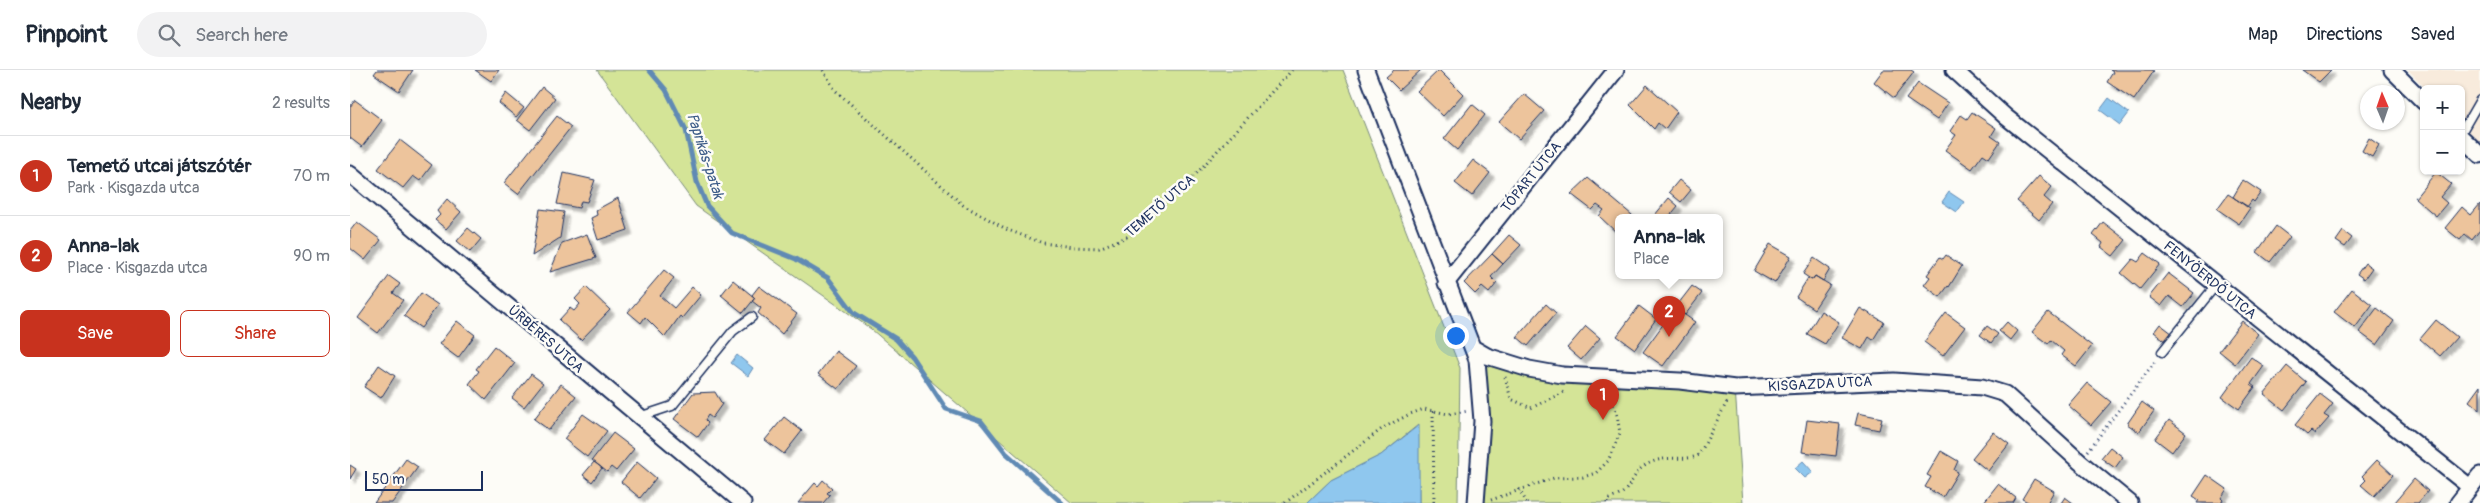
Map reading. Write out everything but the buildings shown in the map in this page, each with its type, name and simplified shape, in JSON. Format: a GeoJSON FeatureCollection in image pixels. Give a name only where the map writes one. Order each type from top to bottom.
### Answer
{"type":"FeatureCollection","features":[{"type":"Feature","properties":{"kind":"street"},"geometry":{"type":"LineString","coordinates":[[1366,70],[1477,360],[1481,410],[1476,503]]}},
{"type":"Feature","properties":{"kind":"street","name":"TÓPART UTCA"},"geometry":{"type":"LineString","coordinates":[[1446,283],[1616,70]]}},
{"type":"Feature","properties":{"kind":"street","name":"FENYŐERDŐ UTCA"},"geometry":{"type":"LineString","coordinates":[[1954,70],[2006,117],[2470,487]]}},
{"type":"Feature","properties":{"kind":"street"},"geometry":{"type":"LineString","coordinates":[[2392,70],[2420,98]]}},
{"type":"Feature","properties":{"kind":"street"},"geometry":{"type":"LineString","coordinates":[[2465,141],[2480,155]]}},
{"type":"Feature","properties":{"kind":"street","name":"ÚRBÉRES UTCA"},"geometry":{"type":"LineString","coordinates":[[350,174],[743,503]]}},
{"type":"Feature","properties":{"kind":"street","name":"KISGAZDA UTCA"},"geometry":{"type":"LineString","coordinates":[[1473,348],[1487,356],[1529,370],[1562,375],[1680,381],[1735,388],[1894,381],[1955,383],[1982,387],[2005,394],[2080,462],[2130,503]]}},
{"type":"Feature","properties":{"kind":"street"},"geometry":{"type":"LineString","coordinates":[[2458,503],[2480,475]]}},
{"type":"Feature","properties":{"kind":"lane"},"geometry":{"type":"LineString","coordinates":[[2463,130],[2480,100]]}},
{"type":"Feature","properties":{"kind":"lane"},"geometry":{"type":"LineString","coordinates":[[2162,352],[2216,285]]}},
{"type":"Feature","properties":{"kind":"lane"},"geometry":{"type":"LineString","coordinates":[[639,417],[672,406],[733,331],[752,318]]}},
{"type":"Feature","properties":{"kind":"path","name":"TEMETŐ UTCA"},"geometry":{"type":"LineString","coordinates":[[823,70],[834,90],[963,205],[1008,230],[1042,243],[1099,248],[1129,236],[1184,187],[1292,70]]}},
{"type":"Feature","properties":{"kind":"path"},"geometry":{"type":"LineString","coordinates":[[2080,462],[2151,367]]}},
{"type":"Feature","properties":{"kind":"path"},"geometry":{"type":"LineString","coordinates":[[1503,375],[1507,380],[1511,398],[1531,408],[1571,388]]}},
{"type":"Feature","properties":{"kind":"path"},"geometry":{"type":"LineString","coordinates":[[1492,500],[1554,478],[1583,477],[1596,473],[1608,461],[1620,433],[1617,416],[1602,376]]}},
{"type":"Feature","properties":{"kind":"path"},"geometry":{"type":"LineString","coordinates":[[1607,503],[1607,500],[1622,494],[1643,467],[1662,458],[1677,456],[1691,459],[1699,455],[1735,388]]}},
{"type":"Feature","properties":{"kind":"path"},"geometry":{"type":"LineString","coordinates":[[1285,503],[1383,428],[1424,409],[1448,414],[1481,410]]}},
{"type":"Feature","properties":{"kind":"path"},"geometry":{"type":"LineString","coordinates":[[1433,411],[1434,503]]}},
{"type":"Feature","properties":{"kind":"path"},"geometry":{"type":"LineString","coordinates":[[1519,489],[1527,503]]}},
{"type":"Feature","properties":{"kind":"shaded area"},"geometry":{"type":"Polygon","coordinates":[[[2408,70],[2480,70],[2480,144],[2465,129],[2465,85],[2422,85],[2408,70]]]}},
{"type":"Feature","properties":{"kind":"green space"},"geometry":{"type":"Polygon","coordinates":[[[597,70],[1343,70],[1460,368],[1458,503],[1419,503],[1418,425],[1381,455],[1331,480],[1307,503],[1072,503],[871,329],[696,206],[597,70]]]}},
{"type":"Feature","properties":{"kind":"green space"},"geometry":{"type":"Polygon","coordinates":[[[1477,360],[1529,369],[1735,388],[1743,503],[1476,503],[1477,360]]]}},
{"type":"Feature","properties":{"kind":"water"},"geometry":{"type":"Polygon","coordinates":[[[2109,98],[2129,113],[2120,125],[2100,110],[2109,98]]]}},
{"type":"Feature","properties":{"kind":"water"},"geometry":{"type":"Polygon","coordinates":[[[1949,192],[1964,202],[1957,212],[1942,202],[1949,192]]]}},
{"type":"Feature","properties":{"kind":"water"},"geometry":{"type":"Polygon","coordinates":[[[737,355],[753,368],[748,376],[731,363],[737,355]]]}},
{"type":"Feature","properties":{"kind":"water"},"geometry":{"type":"Polygon","coordinates":[[[1419,425],[1419,503],[1307,503],[1331,480],[1381,455],[1419,425]]]}},
{"type":"Feature","properties":{"kind":"water"},"geometry":{"type":"Polygon","coordinates":[[[1803,461],[1813,472],[1805,478],[1795,468],[1803,461]]]}},
{"type":"Feature","properties":{"kind":"waterway","name":"Paprikás-patak"},"geometry":{"type":"LineString","coordinates":[[649,70],[666,90],[686,130],[697,182],[707,206],[732,233],[796,259],[828,278],[854,313],[896,339],[912,357],[946,409],[981,421],[1006,453],[1062,503]]}},
{"type":"Feature","properties":{"kind":"place","name":"Anna-lak"},"geometry":{"type":"Point","coordinates":[1669,337]}},
{"type":"Feature","properties":{"kind":"place","name":"Temető utcai játszótér"},"geometry":{"type":"Point","coordinates":[1603,420]}}]}
